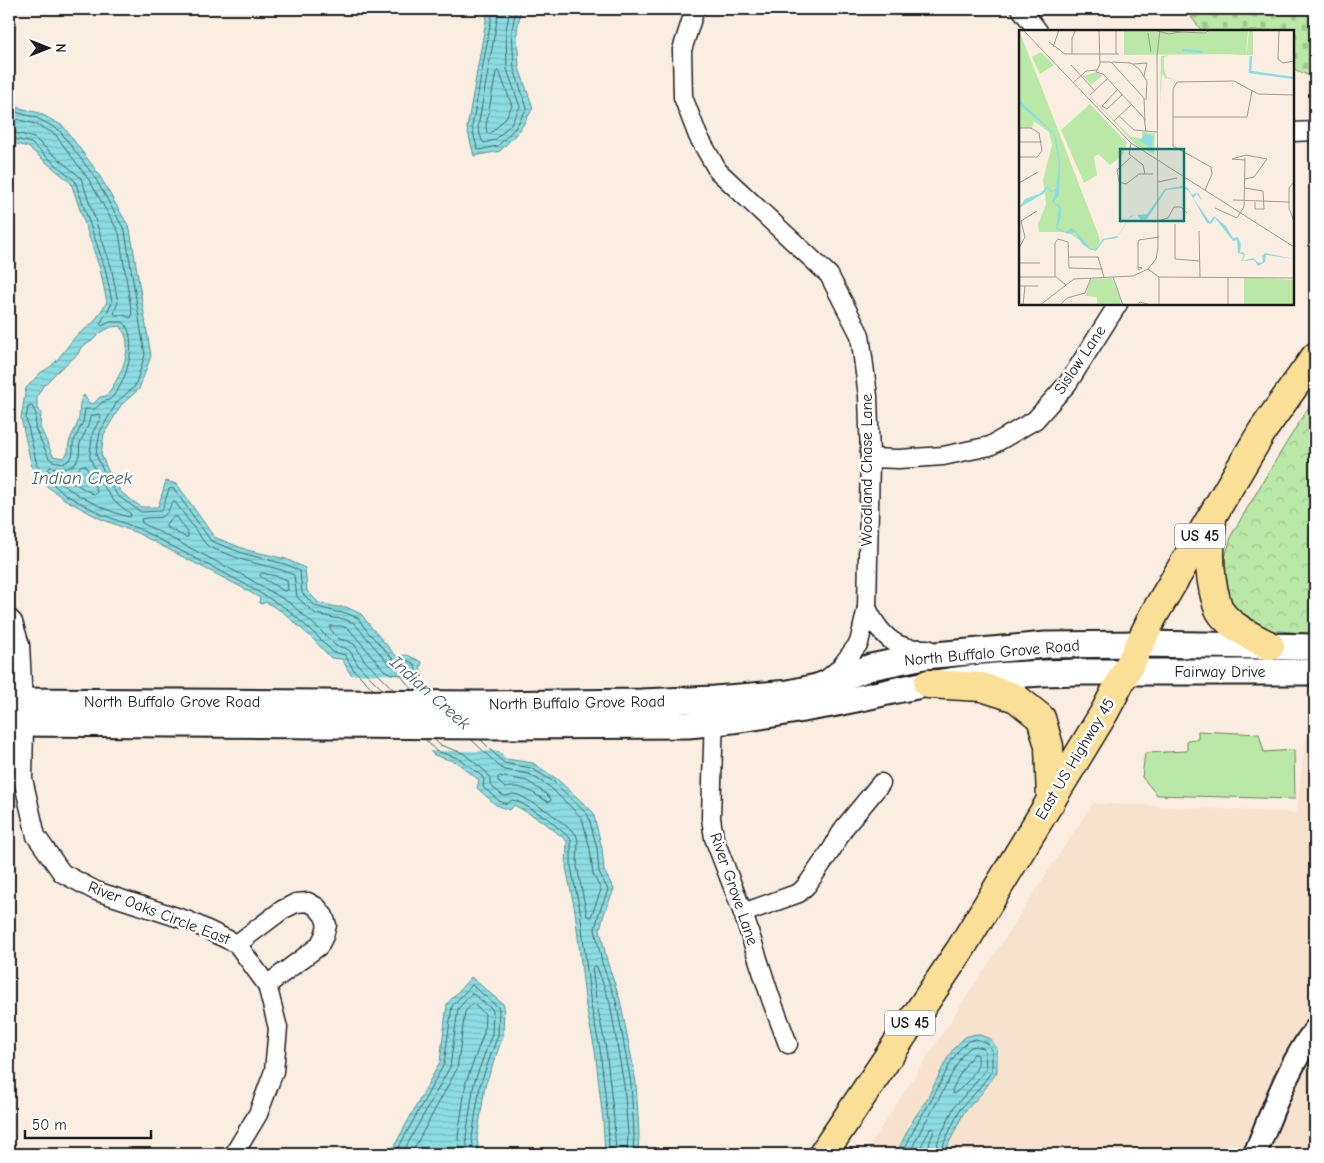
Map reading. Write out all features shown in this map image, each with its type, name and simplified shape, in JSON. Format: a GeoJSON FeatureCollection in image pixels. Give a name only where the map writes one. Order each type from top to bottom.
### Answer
{"type":"FeatureCollection","features":[{"type":"Feature","properties":{"kind":"main road","name":"East US Highway 45"},"geometry":{"type":"LineString","coordinates":[[823,1154],[960,950],[1104,713],[1153,616],[1212,515],[1263,430],[1315,356]]}},
{"type":"Feature","properties":{"kind":"main road"},"geometry":{"type":"LineString","coordinates":[[1212,515],[1210,563],[1213,589],[1218,607],[1222,614],[1242,632],[1270,646]]}},
{"type":"Feature","properties":{"kind":"main road","name":"Fairway Drive"},"geometry":{"type":"LineString","coordinates":[[1140,644],[1315,647]]}},
{"type":"Feature","properties":{"kind":"main road","name":"North Buffalo Grove Road"},"geometry":{"type":"LineString","coordinates":[[16,712],[485,715],[688,724],[714,711],[817,687],[871,667],[915,658],[1046,645],[1140,644]]}},
{"type":"Feature","properties":{"kind":"main road","name":"Fairway Drive"},"geometry":{"type":"LineString","coordinates":[[1125,672],[1315,672]]}},
{"type":"Feature","properties":{"kind":"main road","name":"North Buffalo Grove Road"},"geometry":{"type":"LineString","coordinates":[[714,711],[819,706],[928,684],[992,677],[1044,673],[1125,672]]}},
{"type":"Feature","properties":{"kind":"main road"},"geometry":{"type":"LineString","coordinates":[[928,684],[982,687],[1016,698],[1041,718],[1049,746],[1051,801]]}},
{"type":"Feature","properties":{"kind":"street","name":"Woodland Chase Lane"},"geometry":{"type":"LineString","coordinates":[[695,9],[682,50],[683,97],[698,136],[718,172],[829,275],[860,335],[868,396],[870,458],[867,608],[859,643],[840,668],[817,687]]}},
{"type":"Feature","properties":{"kind":"street"},"geometry":{"type":"LineString","coordinates":[[1021,9],[1037,30]]}},
{"type":"Feature","properties":{"kind":"street"},"geometry":{"type":"LineString","coordinates":[[1294,132],[1315,130]]}},
{"type":"Feature","properties":{"kind":"street","name":"Sislow Lane"},"geometry":{"type":"LineString","coordinates":[[870,458],[899,459],[944,456],[990,446],[1035,420],[1068,383],[1117,305]]}},
{"type":"Feature","properties":{"kind":"street"},"geometry":{"type":"LineString","coordinates":[[867,608],[873,622],[888,638],[905,647],[927,650],[989,640],[1005,641],[1016,648]]}},
{"type":"Feature","properties":{"kind":"street","name":"River Oaks Circle East"},"geometry":{"type":"LineString","coordinates":[[9,618],[13,622],[20,645],[16,712],[23,779],[36,836],[62,873],[96,891],[189,921],[237,944],[267,984],[278,1028],[274,1070],[258,1114],[234,1154]]}},
{"type":"Feature","properties":{"kind":"street","name":"River Grove Lane"},"geometry":{"type":"LineString","coordinates":[[714,711],[711,818],[714,838],[743,913],[788,1044]]}},
{"type":"Feature","properties":{"kind":"street"},"geometry":{"type":"LineString","coordinates":[[743,913],[799,893],[807,885],[832,849],[844,828],[881,783]]}},
{"type":"Feature","properties":{"kind":"street","name":"River Oaks Circle East"},"geometry":{"type":"LineString","coordinates":[[237,944],[282,910],[296,903],[308,902],[317,906],[324,916],[327,925],[319,946],[267,984]]}},
{"type":"Feature","properties":{"kind":"street"},"geometry":{"type":"LineString","coordinates":[[1255,1154],[1283,1085],[1308,1039],[1315,1030]]}},
{"type":"Feature","properties":{"kind":"shaded area"},"geometry":{"type":"Polygon","coordinates":[[[1313,690],[1315,690],[1315,1154],[864,1154],[1093,803],[1296,813],[1313,690]]]}},
{"type":"Feature","properties":{"kind":"green space"},"geometry":{"type":"Polygon","coordinates":[[[1185,9],[1315,9],[1315,78],[1294,69],[1294,30],[1201,30],[1185,9]]]}},
{"type":"Feature","properties":{"kind":"green space"},"geometry":{"type":"Polygon","coordinates":[[[1315,397],[1315,634],[1268,630],[1239,612],[1226,591],[1223,564],[1232,534],[1315,397]]]}},
{"type":"Feature","properties":{"kind":"green space"},"geometry":{"type":"Polygon","coordinates":[[[1198,731],[1259,734],[1264,752],[1294,750],[1295,799],[1157,795],[1142,777],[1145,753],[1187,751],[1187,740],[1198,739],[1198,731]]]}},
{"type":"Feature","properties":{"kind":"water"},"geometry":{"type":"Polygon","coordinates":[[[488,9],[521,9],[517,31],[519,68],[533,108],[520,130],[500,151],[474,156],[467,128],[488,9]]]}},
{"type":"Feature","properties":{"kind":"water","name":"Indian Creek"},"geometry":{"type":"Polygon","coordinates":[[[9,105],[39,113],[63,126],[98,173],[130,229],[151,356],[139,389],[121,405],[104,434],[101,454],[111,478],[122,493],[141,507],[158,507],[166,481],[177,484],[214,537],[247,550],[286,559],[305,568],[307,591],[319,603],[346,607],[361,614],[396,656],[407,655],[422,662],[420,670],[506,759],[533,763],[557,779],[593,812],[602,848],[604,871],[614,889],[600,929],[607,961],[620,1000],[636,1083],[639,1134],[638,1154],[605,1154],[595,1050],[586,1007],[575,911],[566,867],[567,841],[544,822],[514,805],[510,810],[496,805],[477,788],[479,780],[456,762],[434,755],[349,672],[342,659],[331,658],[284,613],[266,602],[259,603],[260,598],[241,587],[137,533],[99,518],[64,499],[44,484],[32,468],[21,418],[26,388],[40,373],[58,359],[75,337],[94,322],[107,302],[100,269],[71,183],[28,147],[9,142],[9,105]],[[121,326],[111,327],[81,347],[78,354],[43,386],[37,396],[37,406],[41,413],[40,427],[53,456],[64,458],[68,452],[69,442],[79,418],[80,403],[84,395],[89,403],[93,404],[100,397],[106,396],[114,384],[127,352],[126,337],[121,326]]]}},
{"type":"Feature","properties":{"kind":"water"},"geometry":{"type":"Polygon","coordinates":[[[471,977],[504,1005],[503,1036],[485,1086],[477,1139],[479,1154],[390,1154],[440,1062],[447,1004],[471,977]]]}},
{"type":"Feature","properties":{"kind":"water"},"geometry":{"type":"Polygon","coordinates":[[[976,1034],[991,1039],[997,1049],[997,1072],[981,1094],[964,1112],[948,1145],[946,1154],[896,1154],[954,1048],[965,1037],[976,1034]]]}},
{"type":"Feature","properties":{"kind":"pier"},"geometry":{"type":"Polygon","coordinates":[[[428,674],[503,751],[426,751],[349,675],[428,674]]]}}]}
